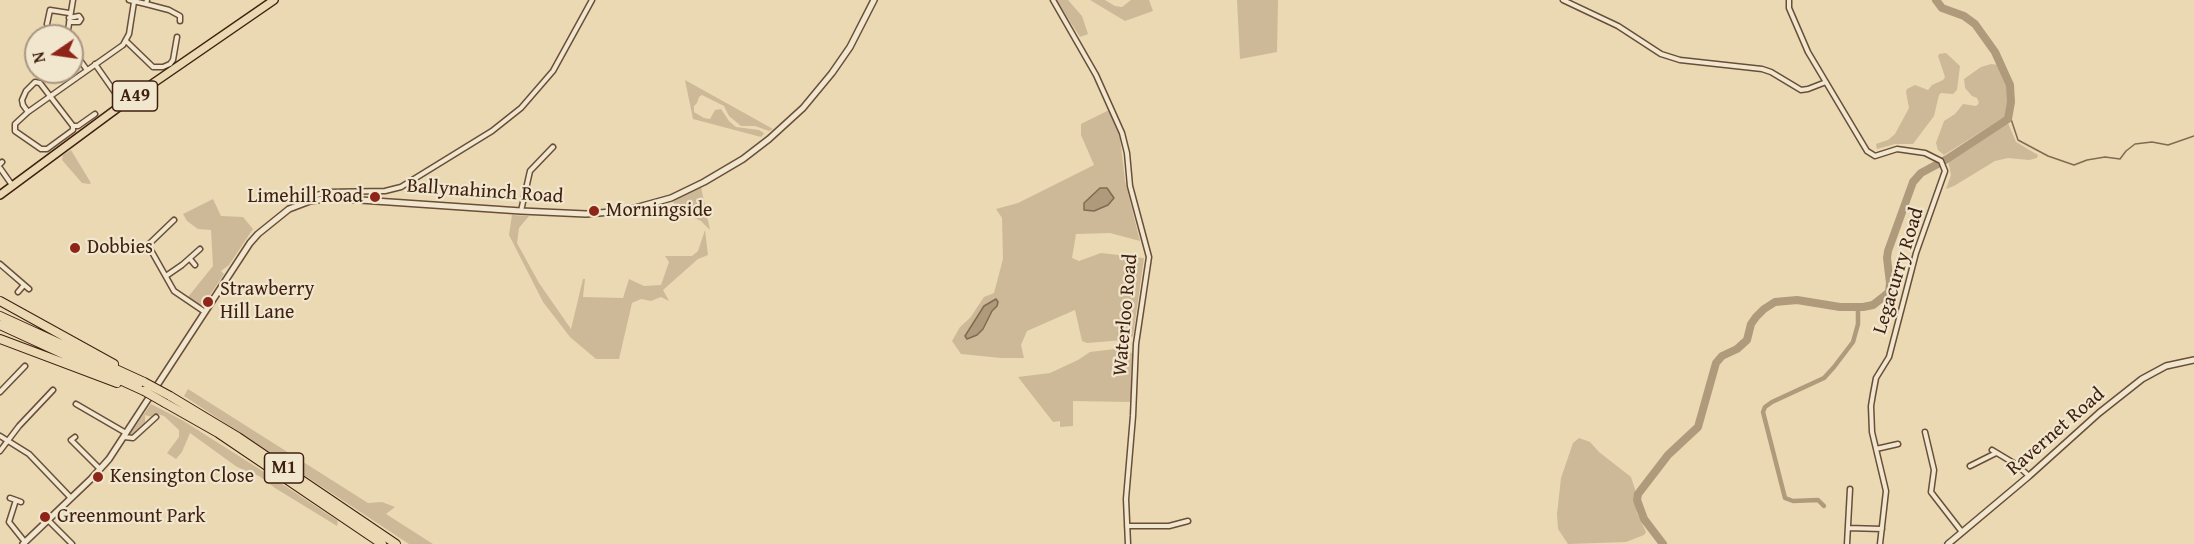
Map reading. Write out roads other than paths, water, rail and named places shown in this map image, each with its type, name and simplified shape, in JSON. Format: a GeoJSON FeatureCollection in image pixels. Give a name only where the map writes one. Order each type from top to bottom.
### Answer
{"type":"FeatureCollection","features":[{"type":"Feature","properties":{"kind":"highway"},"geometry":{"type":"LineString","coordinates":[[0,301],[96,352],[136,378]]}},
{"type":"Feature","properties":{"kind":"highway","name":"M1"},"geometry":{"type":"LineString","coordinates":[[0,316],[136,378],[142,388]]}},
{"type":"Feature","properties":{"kind":"highway","name":"M1"},"geometry":{"type":"LineString","coordinates":[[0,325],[167,399],[238,437],[396,544]]}},
{"type":"Feature","properties":{"kind":"highway"},"geometry":{"type":"LineString","coordinates":[[0,339],[102,378],[142,388]]}},
{"type":"Feature","properties":{"kind":"highway","name":"M1"},"geometry":{"type":"LineString","coordinates":[[167,399],[382,544]]}},
{"type":"Feature","properties":{"kind":"main road","name":"A49"},"geometry":{"type":"LineString","coordinates":[[0,195],[123,104],[274,0]]}},
{"type":"Feature","properties":{"kind":"street"},"geometry":{"type":"LineString","coordinates":[[68,24],[73,0]]}},
{"type":"Feature","properties":{"kind":"street"},"geometry":{"type":"LineString","coordinates":[[129,0],[146,2],[181,17]]}},
{"type":"Feature","properties":{"kind":"street"},"geometry":{"type":"LineString","coordinates":[[310,201],[313,196],[328,192],[385,191],[400,187],[492,131],[521,108],[553,71],[592,0]]}},
{"type":"Feature","properties":{"kind":"street","name":"Ballynahinch Road"},"geometry":{"type":"LineString","coordinates":[[24,543],[100,469],[125,435],[255,237],[289,209],[310,201],[362,198],[568,214],[624,211],[671,198],[723,171],[767,141],[817,92],[850,47],[874,0]]}},
{"type":"Feature","properties":{"kind":"street","name":"Waterloo Road"},"geometry":{"type":"LineString","coordinates":[[1053,0],[1096,73],[1122,134],[1130,186],[1149,256],[1136,344],[1134,416],[1126,499],[1128,544]]}},
{"type":"Feature","properties":{"kind":"street"},"geometry":{"type":"LineString","coordinates":[[1563,0],[1617,26],[1661,54],[1680,60],[1762,69],[1801,90],[1808,89],[1826,82],[1799,34],[1789,8],[1789,0]]}},
{"type":"Feature","properties":{"kind":"street"},"geometry":{"type":"LineString","coordinates":[[73,126],[73,129],[47,149],[41,149],[15,131],[15,124],[28,112],[126,40],[134,2]]}},
{"type":"Feature","properties":{"kind":"street"},"geometry":{"type":"LineString","coordinates":[[47,24],[50,10],[69,18]]}},
{"type":"Feature","properties":{"kind":"street"},"geometry":{"type":"LineString","coordinates":[[153,67],[170,64],[173,60],[177,36]]}},
{"type":"Feature","properties":{"kind":"street"},"geometry":{"type":"LineString","coordinates":[[126,40],[153,67]]}},
{"type":"Feature","properties":{"kind":"street"},"geometry":{"type":"LineString","coordinates":[[95,64],[123,104]]}},
{"type":"Feature","properties":{"kind":"street"},"geometry":{"type":"LineString","coordinates":[[84,66],[87,70]]}},
{"type":"Feature","properties":{"kind":"street"},"geometry":{"type":"LineString","coordinates":[[151,72],[153,67]]}},
{"type":"Feature","properties":{"kind":"street"},"geometry":{"type":"LineString","coordinates":[[28,112],[22,105],[22,100],[26,91],[35,82],[40,83],[73,126]]}},
{"type":"Feature","properties":{"kind":"street","name":"Legacurry Road"},"geometry":{"type":"LineString","coordinates":[[1826,82],[1871,154],[1878,156],[1897,149],[1908,150],[1935,157],[1941,160],[1944,166],[1944,176],[1916,254],[1889,357],[1881,368],[1875,385],[1871,417],[1886,491],[1880,544]]}},
{"type":"Feature","properties":{"kind":"street"},"geometry":{"type":"LineString","coordinates":[[73,126],[78,126],[95,114]]}},
{"type":"Feature","properties":{"kind":"street"},"geometry":{"type":"LineString","coordinates":[[521,212],[530,171],[553,147]]}},
{"type":"Feature","properties":{"kind":"street"},"geometry":{"type":"LineString","coordinates":[[1,165],[13,185]]}},
{"type":"Feature","properties":{"kind":"street"},"geometry":{"type":"LineString","coordinates":[[174,220],[148,245],[174,291],[205,312]]}},
{"type":"Feature","properties":{"kind":"street"},"geometry":{"type":"LineString","coordinates":[[166,276],[200,249]]}},
{"type":"Feature","properties":{"kind":"street"},"geometry":{"type":"LineString","coordinates":[[190,259],[195,265]]}},
{"type":"Feature","properties":{"kind":"street"},"geometry":{"type":"LineString","coordinates":[[0,264],[29,289]]}},
{"type":"Feature","properties":{"kind":"street"},"geometry":{"type":"LineString","coordinates":[[18,292],[24,285]]}},
{"type":"Feature","properties":{"kind":"street","name":"Ravernet Road"},"geometry":{"type":"LineString","coordinates":[[1948,544],[2099,413],[2142,379],[2166,366],[2194,360]]}},
{"type":"Feature","properties":{"kind":"street"},"geometry":{"type":"LineString","coordinates":[[0,392],[25,366]]}},
{"type":"Feature","properties":{"kind":"street"},"geometry":{"type":"LineString","coordinates":[[0,451],[19,426],[53,390]]}},
{"type":"Feature","properties":{"kind":"street"},"geometry":{"type":"LineString","coordinates":[[76,404],[125,435]]}},
{"type":"Feature","properties":{"kind":"street","name":"Ballynahinch Road"},"geometry":{"type":"LineString","coordinates":[[125,435],[133,438],[156,417]]}},
{"type":"Feature","properties":{"kind":"street"},"geometry":{"type":"LineString","coordinates":[[1925,432],[1934,470],[1931,492],[1962,532]]}},
{"type":"Feature","properties":{"kind":"street"},"geometry":{"type":"LineString","coordinates":[[0,436],[29,454],[71,498]]}},
{"type":"Feature","properties":{"kind":"street"},"geometry":{"type":"LineString","coordinates":[[75,437],[71,440],[100,469]]}},
{"type":"Feature","properties":{"kind":"street"},"geometry":{"type":"LineString","coordinates":[[1876,449],[1898,444]]}},
{"type":"Feature","properties":{"kind":"street"},"geometry":{"type":"LineString","coordinates":[[1970,466],[1994,451],[2017,465],[2029,476]]}},
{"type":"Feature","properties":{"kind":"street"},"geometry":{"type":"LineString","coordinates":[[1847,544],[1850,489]]}},
{"type":"Feature","properties":{"kind":"street"},"geometry":{"type":"LineString","coordinates":[[9,498],[19,501],[9,522],[24,543]]}},
{"type":"Feature","properties":{"kind":"street"},"geometry":{"type":"LineString","coordinates":[[48,520],[72,544]]}},
{"type":"Feature","properties":{"kind":"street"},"geometry":{"type":"LineString","coordinates":[[1127,526],[1169,526],[1188,521]]}},
{"type":"Feature","properties":{"kind":"street"},"geometry":{"type":"LineString","coordinates":[[1848,528],[1882,529]]}},
{"type":"Feature","properties":{"kind":"waterway"},"geometry":{"type":"LineString","coordinates":[[1663,544],[1644,519],[1637,500],[1638,494],[1668,455],[1698,427],[1716,363],[1722,356],[1737,349],[1747,340],[1751,324],[1756,317],[1775,302],[1797,300],[1840,307],[1863,307],[1873,305],[1882,298],[1889,292],[1888,251],[1913,182],[1921,173],[1947,159],[2008,119],[2011,102],[2010,85],[1995,52],[1975,24],[1964,16],[1942,8],[1936,0]]}},
{"type":"Feature","properties":{"kind":"waterway"},"geometry":{"type":"LineString","coordinates":[[2008,119],[2011,119],[2018,140],[2048,156],[2074,165],[2105,157],[2120,159],[2135,144],[2152,142],[2168,145],[2194,136]]}},
{"type":"Feature","properties":{"kind":"waterway"},"geometry":{"type":"LineString","coordinates":[[1824,506],[1818,500],[1793,501],[1785,498],[1763,412],[1765,407],[1772,402],[1824,378],[1834,367],[1853,342],[1858,324],[1858,307]]}},
{"type":"Feature","properties":{"kind":"place","name":"Limehill Road"},"geometry":{"type":"Point","coordinates":[375,197]}},
{"type":"Feature","properties":{"kind":"place","name":"Morningside"},"geometry":{"type":"Point","coordinates":[594,211]}},
{"type":"Feature","properties":{"kind":"place","name":"Dobbies"},"geometry":{"type":"Point","coordinates":[75,248]}},
{"type":"Feature","properties":{"kind":"place","name":"Strawberry Hill Lane"},"geometry":{"type":"Point","coordinates":[208,302]}},
{"type":"Feature","properties":{"kind":"place","name":"Kensington Close"},"geometry":{"type":"Point","coordinates":[98,477]}},
{"type":"Feature","properties":{"kind":"place","name":"Greenmount Park"},"geometry":{"type":"Point","coordinates":[45,517]}}]}
